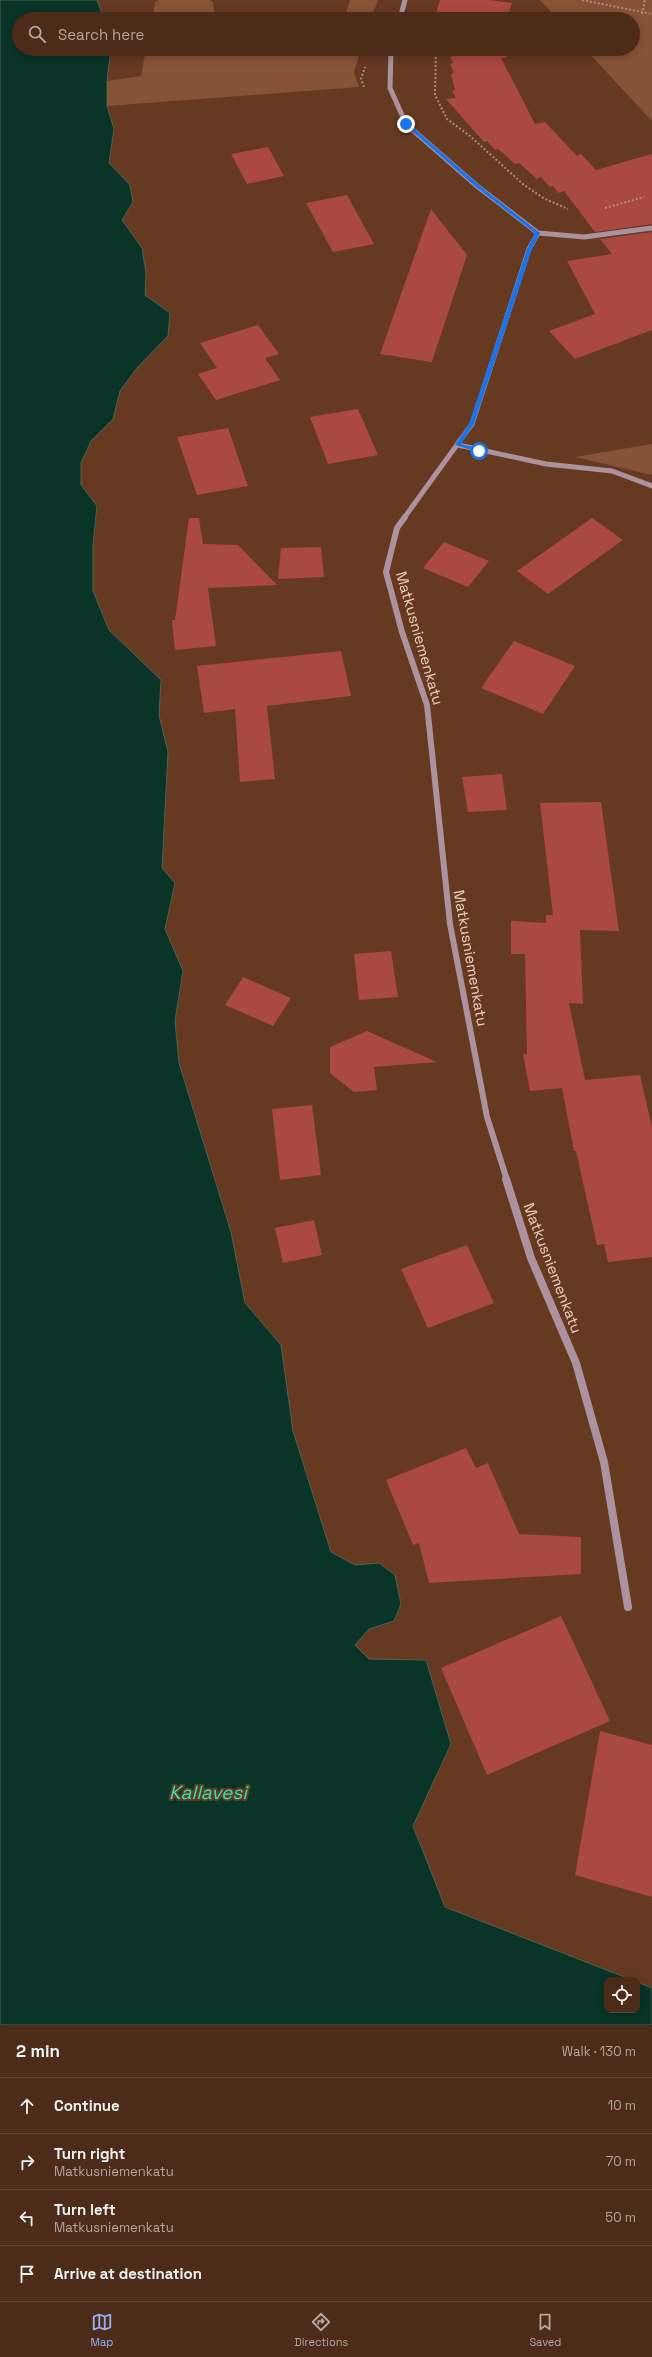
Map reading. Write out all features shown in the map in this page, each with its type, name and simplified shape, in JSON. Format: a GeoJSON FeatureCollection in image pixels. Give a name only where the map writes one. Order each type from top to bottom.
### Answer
{"type":"FeatureCollection","features":[{"type":"Feature","properties":{"kind":"street"},"geometry":{"type":"LineString","coordinates":[[402,12],[405,0]]}},
{"type":"Feature","properties":{"kind":"street"},"geometry":{"type":"LineString","coordinates":[[391,56],[390,88],[406,124],[477,186],[538,233],[584,237],[652,228]]}},
{"type":"Feature","properties":{"kind":"street","name":"Matkusniemenkatu"},"geometry":{"type":"LineString","coordinates":[[538,233],[529,249],[472,424],[397,528],[386,572],[402,632],[427,705],[450,924],[487,1117],[532,1258],[576,1363],[604,1462],[616,1520],[628,1607]]}},
{"type":"Feature","properties":{"kind":"street"},"geometry":{"type":"LineString","coordinates":[[458,445],[546,464],[612,470],[652,486]]}},
{"type":"Feature","properties":{"kind":"path"},"geometry":{"type":"LineString","coordinates":[[582,0],[633,12]]}},
{"type":"Feature","properties":{"kind":"path"},"geometry":{"type":"LineString","coordinates":[[645,0],[642,14],[652,14]]}},
{"type":"Feature","properties":{"kind":"path"},"geometry":{"type":"LineString","coordinates":[[435,56],[434,75],[435,95],[447,119],[470,136],[524,185],[554,204],[573,210]]}},
{"type":"Feature","properties":{"kind":"path"},"geometry":{"type":"LineString","coordinates":[[600,209],[644,197]]}},
{"type":"Feature","properties":{"kind":"shaded area"},"geometry":{"type":"Polygon","coordinates":[[[159,0],[210,0],[213,2],[214,12],[153,12],[155,2],[159,0]]]}},
{"type":"Feature","properties":{"kind":"shaded area"},"geometry":{"type":"Polygon","coordinates":[[[350,0],[378,0],[374,12],[346,12],[350,0]]]}},
{"type":"Feature","properties":{"kind":"shaded area"},"geometry":{"type":"Polygon","coordinates":[[[540,0],[652,0],[652,121],[592,56],[640,56],[640,12],[551,12],[540,0]]]}},
{"type":"Feature","properties":{"kind":"shaded area"},"geometry":{"type":"Polygon","coordinates":[[[145,56],[359,56],[354,72],[359,87],[107,106],[107,81],[141,76],[145,56]]]}},
{"type":"Feature","properties":{"kind":"shaded area"},"geometry":{"type":"Polygon","coordinates":[[[652,444],[652,475],[575,457],[652,444]]]}},
{"type":"Feature","properties":{"kind":"water","name":"Kallavesi"},"geometry":{"type":"Polygon","coordinates":[[[0,0],[97,0],[101,12],[12,12],[12,56],[110,56],[107,81],[107,106],[114,129],[109,163],[130,185],[133,202],[122,220],[142,248],[146,273],[145,295],[170,313],[168,336],[136,369],[120,391],[113,419],[91,441],[81,463],[81,485],[97,506],[93,544],[93,591],[109,630],[161,680],[159,715],[168,752],[162,868],[175,883],[165,929],[183,971],[175,1021],[179,1063],[231,1232],[245,1303],[281,1345],[293,1431],[331,1552],[355,1565],[379,1563],[395,1575],[401,1604],[394,1621],[369,1629],[355,1645],[369,1659],[426,1660],[451,1744],[413,1826],[445,1907],[624,1977],[604,1977],[604,2013],[640,2013],[640,1983],[652,1988],[652,2025],[0,2025],[0,0]]]}},
{"type":"Feature","properties":{"kind":"building"},"geometry":{"type":"Polygon","coordinates":[[[440,0],[490,0],[512,3],[509,12],[436,12],[440,0]]]}},
{"type":"Feature","properties":{"kind":"building"},"geometry":{"type":"Polygon","coordinates":[[[506,56],[501,58],[535,124],[545,122],[577,156],[581,154],[596,170],[652,154],[652,224],[595,232],[564,191],[558,193],[553,186],[550,187],[541,177],[537,179],[519,163],[515,164],[498,149],[495,150],[487,141],[484,142],[446,99],[456,98],[452,91],[455,90],[451,74],[454,73],[450,64],[453,63],[450,57],[506,56]]]}},
{"type":"Feature","properties":{"kind":"building"},"geometry":{"type":"Polygon","coordinates":[[[268,147],[284,176],[247,184],[231,154],[268,147]]]}},
{"type":"Feature","properties":{"kind":"building"},"geometry":{"type":"Polygon","coordinates":[[[347,195],[374,244],[333,252],[306,203],[347,195]]]}},
{"type":"Feature","properties":{"kind":"building"},"geometry":{"type":"Polygon","coordinates":[[[431,209],[467,255],[432,362],[380,354],[431,209]]]}},
{"type":"Feature","properties":{"kind":"building"},"geometry":{"type":"Polygon","coordinates":[[[652,232],[652,330],[575,359],[549,331],[595,314],[567,261],[612,254],[600,239],[652,232]]]}},
{"type":"Feature","properties":{"kind":"building"},"geometry":{"type":"Polygon","coordinates":[[[258,325],[279,354],[265,358],[280,380],[216,400],[198,374],[217,368],[200,343],[258,325]]]}},
{"type":"Feature","properties":{"kind":"building"},"geometry":{"type":"Polygon","coordinates":[[[358,409],[378,455],[328,464],[310,417],[358,409]]]}},
{"type":"Feature","properties":{"kind":"building"},"geometry":{"type":"Polygon","coordinates":[[[228,428],[248,486],[197,495],[177,437],[228,428]]]}},
{"type":"Feature","properties":{"kind":"building"},"geometry":{"type":"Polygon","coordinates":[[[189,518],[199,518],[203,544],[238,545],[277,585],[208,588],[216,646],[175,650],[172,620],[175,620],[189,518]]]}},
{"type":"Feature","properties":{"kind":"building"},"geometry":{"type":"Polygon","coordinates":[[[592,518],[623,540],[548,594],[517,571],[592,518]]]}},
{"type":"Feature","properties":{"kind":"building"},"geometry":{"type":"Polygon","coordinates":[[[444,542],[489,561],[468,587],[423,568],[444,542]]]}},
{"type":"Feature","properties":{"kind":"building"},"geometry":{"type":"Polygon","coordinates":[[[321,547],[324,577],[278,579],[281,548],[321,547]]]}},
{"type":"Feature","properties":{"kind":"building"},"geometry":{"type":"Polygon","coordinates":[[[514,641],[575,666],[543,714],[481,688],[514,641]]]}},
{"type":"Feature","properties":{"kind":"building"},"geometry":{"type":"Polygon","coordinates":[[[341,651],[351,696],[267,706],[275,779],[240,782],[235,709],[204,713],[197,666],[341,651]]]}},
{"type":"Feature","properties":{"kind":"building"},"geometry":{"type":"Polygon","coordinates":[[[502,774],[507,810],[468,812],[462,777],[502,774]]]}},
{"type":"Feature","properties":{"kind":"building"},"geometry":{"type":"Polygon","coordinates":[[[601,802],[619,931],[580,930],[583,1004],[569,1003],[585,1080],[640,1075],[652,1127],[652,1257],[608,1262],[604,1244],[597,1245],[576,1151],[574,1151],[562,1088],[530,1091],[523,1054],[527,1054],[525,954],[511,954],[511,921],[546,923],[546,915],[553,915],[540,803],[601,802]]]}},
{"type":"Feature","properties":{"kind":"building"},"geometry":{"type":"Polygon","coordinates":[[[391,951],[398,997],[359,1000],[354,954],[391,951]]]}},
{"type":"Feature","properties":{"kind":"building"},"geometry":{"type":"Polygon","coordinates":[[[243,977],[291,998],[273,1026],[225,1005],[243,977]]]}},
{"type":"Feature","properties":{"kind":"building"},"geometry":{"type":"Polygon","coordinates":[[[367,1031],[437,1062],[374,1067],[377,1090],[354,1092],[330,1073],[330,1047],[367,1031]]]}},
{"type":"Feature","properties":{"kind":"building"},"geometry":{"type":"Polygon","coordinates":[[[312,1105],[321,1175],[280,1180],[272,1109],[312,1105]]]}},
{"type":"Feature","properties":{"kind":"building"},"geometry":{"type":"Polygon","coordinates":[[[314,1220],[322,1255],[283,1263],[275,1228],[314,1220]]]}},
{"type":"Feature","properties":{"kind":"building"},"geometry":{"type":"Polygon","coordinates":[[[467,1245],[494,1303],[428,1328],[401,1269],[467,1245]]]}},
{"type":"Feature","properties":{"kind":"building"},"geometry":{"type":"Polygon","coordinates":[[[466,1448],[476,1468],[488,1463],[519,1534],[581,1537],[581,1574],[429,1583],[419,1543],[413,1545],[386,1480],[466,1448]]]}},
{"type":"Feature","properties":{"kind":"building"},"geometry":{"type":"Polygon","coordinates":[[[561,1616],[610,1721],[487,1775],[441,1668],[561,1616]]]}},
{"type":"Feature","properties":{"kind":"building"},"geometry":{"type":"Polygon","coordinates":[[[600,1731],[652,1745],[652,1897],[575,1875],[600,1731]]]}},
{"type":"Feature","properties":{"kind":"route"},"geometry":{"type":"LineString","coordinates":[[406,124],[477,186],[538,233],[529,249],[472,424],[458,445],[479,451]]}}]}
